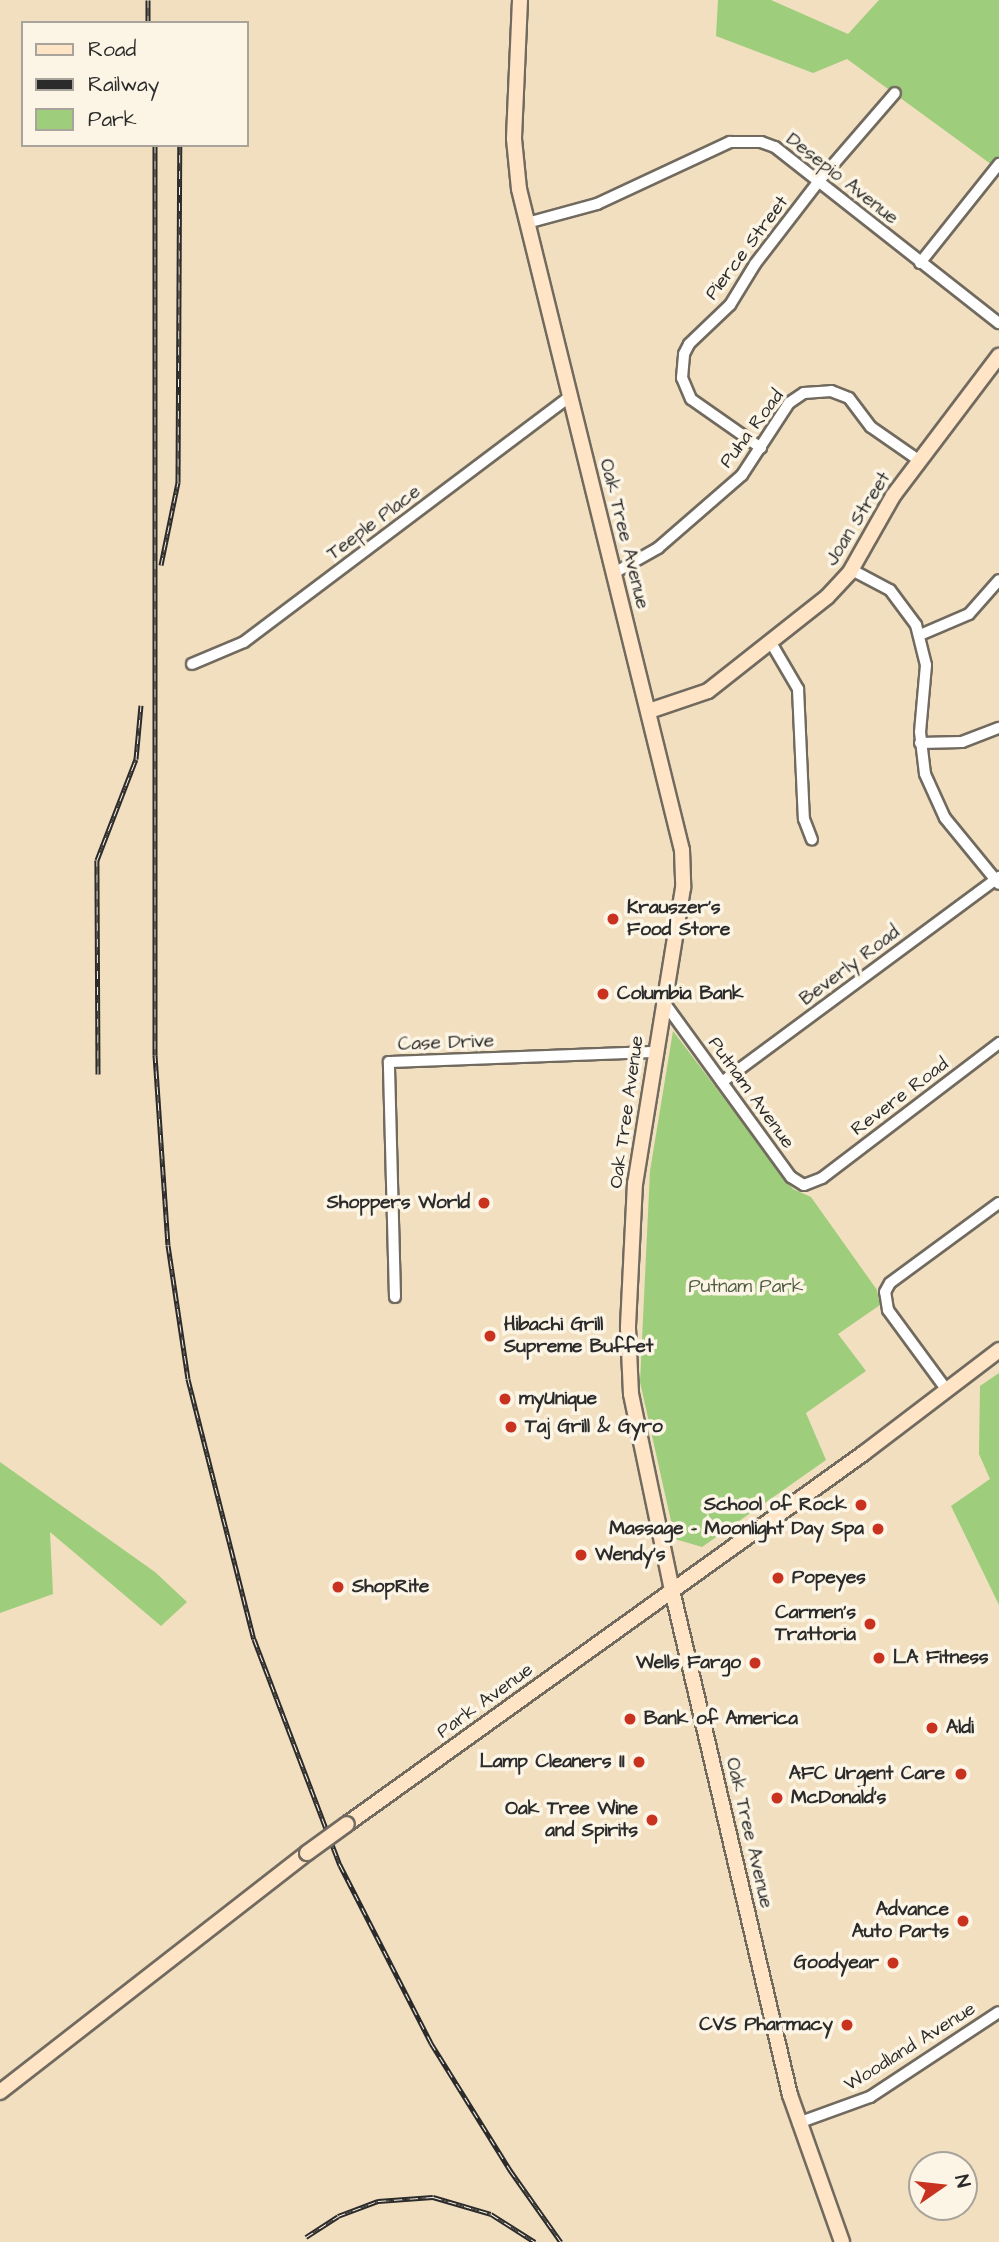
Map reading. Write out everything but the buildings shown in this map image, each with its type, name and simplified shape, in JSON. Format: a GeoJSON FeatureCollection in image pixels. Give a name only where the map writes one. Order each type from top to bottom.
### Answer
{"type":"FeatureCollection","features":[{"type":"Feature","properties":{"kind":"street","name":"Oak Tree Avenue"},"geometry":{"type":"LineString","coordinates":[[520,0],[514,139],[527,223],[649,711],[683,865],[635,1183],[629,1363],[635,1418],[672,1590],[798,2123],[842,2242]]}},
{"type":"Feature","properties":{"kind":"street","name":"Pierce Street"},"geometry":{"type":"LineString","coordinates":[[761,449],[691,398],[682,378],[684,354],[689,344],[730,305],[755,264],[819,181],[895,93]]}},
{"type":"Feature","properties":{"kind":"street","name":"Desepio Avenue"},"geometry":{"type":"LineString","coordinates":[[527,223],[597,204],[730,142],[747,140],[775,147],[999,323]]}},
{"type":"Feature","properties":{"kind":"street"},"geometry":{"type":"LineString","coordinates":[[920,263],[999,164]]}},
{"type":"Feature","properties":{"kind":"street","name":"Joan Street"},"geometry":{"type":"LineString","coordinates":[[649,711],[708,691],[827,597],[852,570],[893,496],[999,356]]}},
{"type":"Feature","properties":{"kind":"street","name":"Puha Road"},"geometry":{"type":"LineString","coordinates":[[614,573],[646,556],[742,475],[789,402],[804,393],[831,391],[849,398],[871,427],[920,461]]}},
{"type":"Feature","properties":{"kind":"street","name":"Teeple Place"},"geometry":{"type":"LineString","coordinates":[[192,664],[244,642],[570,396]]}},
{"type":"Feature","properties":{"kind":"street"},"geometry":{"type":"LineString","coordinates":[[852,570],[898,598],[920,635],[926,665],[920,743],[935,801],[998,880]]}},
{"type":"Feature","properties":{"kind":"street"},"geometry":{"type":"LineString","coordinates":[[920,635],[969,614],[999,580]]}},
{"type":"Feature","properties":{"kind":"street"},"geometry":{"type":"LineString","coordinates":[[770,641],[799,689],[804,819],[812,841]]}},
{"type":"Feature","properties":{"kind":"street"},"geometry":{"type":"LineString","coordinates":[[920,743],[962,742],[999,728]]}},
{"type":"Feature","properties":{"kind":"street","name":"Beverly Road"},"geometry":{"type":"LineString","coordinates":[[722,1082],[998,880]]}},
{"type":"Feature","properties":{"kind":"street","name":"Putnam Avenue"},"geometry":{"type":"LineString","coordinates":[[662,1001],[791,1177],[804,1185],[822,1178]]}},
{"type":"Feature","properties":{"kind":"street","name":"Revere Road"},"geometry":{"type":"LineString","coordinates":[[822,1178],[999,1044]]}},
{"type":"Feature","properties":{"kind":"street","name":"Case Drive"},"geometry":{"type":"LineString","coordinates":[[395,1297],[389,1062],[654,1052]]}},
{"type":"Feature","properties":{"kind":"street"},"geometry":{"type":"LineString","coordinates":[[946,1388],[888,1310],[885,1293],[890,1283],[998,1204]]}},
{"type":"Feature","properties":{"kind":"street","name":"Park Avenue"},"geometry":{"type":"LineString","coordinates":[[0,2092],[307,1853],[999,1350]]}},
{"type":"Feature","properties":{"kind":"street","name":"Woodland Avenue"},"geometry":{"type":"LineString","coordinates":[[798,2123],[870,2096],[999,2012]]}},
{"type":"Feature","properties":{"kind":"green space"},"geometry":{"type":"Polygon","coordinates":[[[718,0],[771,0],[848,34],[879,0],[999,0],[999,170],[847,59],[813,73],[716,36],[718,0]]]}},
{"type":"Feature","properties":{"kind":"green space","name":"Putnam Park"},"geometry":{"type":"Polygon","coordinates":[[[673,1031],[793,1189],[811,1197],[877,1290],[880,1305],[838,1334],[866,1371],[806,1413],[826,1460],[702,1547],[675,1539],[640,1382],[650,1171],[673,1031]]]}},
{"type":"Feature","properties":{"kind":"green space"},"geometry":{"type":"Polygon","coordinates":[[[999,1373],[999,1605],[951,1506],[990,1479],[979,1454],[980,1386],[999,1373]]]}},
{"type":"Feature","properties":{"kind":"green space"},"geometry":{"type":"Polygon","coordinates":[[[0,1462],[155,1572],[187,1602],[161,1626],[50,1532],[53,1594],[0,1613],[0,1462]]]}},
{"type":"Feature","properties":{"kind":"railway"},"geometry":{"type":"LineString","coordinates":[[148,0],[148,21]]}},
{"type":"Feature","properties":{"kind":"railway"},"geometry":{"type":"LineString","coordinates":[[155,147],[155,1055],[168,1245],[188,1379],[254,1639],[340,1865],[431,2043],[510,2170],[561,2242]]}},
{"type":"Feature","properties":{"kind":"railway"},"geometry":{"type":"LineString","coordinates":[[161,565],[178,482],[180,147]]}},
{"type":"Feature","properties":{"kind":"railway"},"geometry":{"type":"LineString","coordinates":[[98,1074],[97,860],[136,759],[141,705]]}},
{"type":"Feature","properties":{"kind":"railway"},"geometry":{"type":"LineString","coordinates":[[306,2237],[338,2216],[378,2201],[433,2197],[491,2214],[535,2242]]}},
{"type":"Feature","properties":{"kind":"place","name":"Krauszer's Food Store"},"geometry":{"type":"Point","coordinates":[613,919]}},
{"type":"Feature","properties":{"kind":"place","name":"Columbia Bank"},"geometry":{"type":"Point","coordinates":[603,994]}},
{"type":"Feature","properties":{"kind":"place","name":"Shoppers World"},"geometry":{"type":"Point","coordinates":[484,1203]}},
{"type":"Feature","properties":{"kind":"place","name":"Hibachi Grill Supreme Buffet"},"geometry":{"type":"Point","coordinates":[490,1336]}},
{"type":"Feature","properties":{"kind":"place","name":"myUnique"},"geometry":{"type":"Point","coordinates":[505,1399]}},
{"type":"Feature","properties":{"kind":"place","name":"Taj Grill & Gyro"},"geometry":{"type":"Point","coordinates":[511,1427]}},
{"type":"Feature","properties":{"kind":"place","name":"School of Rock"},"geometry":{"type":"Point","coordinates":[861,1505]}},
{"type":"Feature","properties":{"kind":"place","name":"Massage - Moonlight Day Spa"},"geometry":{"type":"Point","coordinates":[878,1529]}},
{"type":"Feature","properties":{"kind":"place","name":"Wendy's"},"geometry":{"type":"Point","coordinates":[581,1555]}},
{"type":"Feature","properties":{"kind":"place","name":"Popeyes"},"geometry":{"type":"Point","coordinates":[778,1578]}},
{"type":"Feature","properties":{"kind":"place","name":"ShopRite"},"geometry":{"type":"Point","coordinates":[338,1587]}},
{"type":"Feature","properties":{"kind":"place","name":"Carmen's Trattoria"},"geometry":{"type":"Point","coordinates":[870,1624]}},
{"type":"Feature","properties":{"kind":"place","name":"LA Fitness"},"geometry":{"type":"Point","coordinates":[879,1658]}},
{"type":"Feature","properties":{"kind":"place","name":"Wells Fargo"},"geometry":{"type":"Point","coordinates":[755,1663]}},
{"type":"Feature","properties":{"kind":"place","name":"Bank of America"},"geometry":{"type":"Point","coordinates":[630,1719]}},
{"type":"Feature","properties":{"kind":"place","name":"Aldi"},"geometry":{"type":"Point","coordinates":[932,1728]}},
{"type":"Feature","properties":{"kind":"place","name":"Lamp Cleaners II"},"geometry":{"type":"Point","coordinates":[639,1762]}},
{"type":"Feature","properties":{"kind":"place","name":"AFC Urgent Care"},"geometry":{"type":"Point","coordinates":[961,1774]}},
{"type":"Feature","properties":{"kind":"place","name":"McDonald's"},"geometry":{"type":"Point","coordinates":[777,1798]}},
{"type":"Feature","properties":{"kind":"place","name":"Oak Tree Wine and Spirits"},"geometry":{"type":"Point","coordinates":[652,1820]}},
{"type":"Feature","properties":{"kind":"place","name":"Advance Auto Parts"},"geometry":{"type":"Point","coordinates":[963,1921]}},
{"type":"Feature","properties":{"kind":"place","name":"Goodyear"},"geometry":{"type":"Point","coordinates":[893,1963]}},
{"type":"Feature","properties":{"kind":"place","name":"CVS Pharmacy"},"geometry":{"type":"Point","coordinates":[847,2025]}}]}
